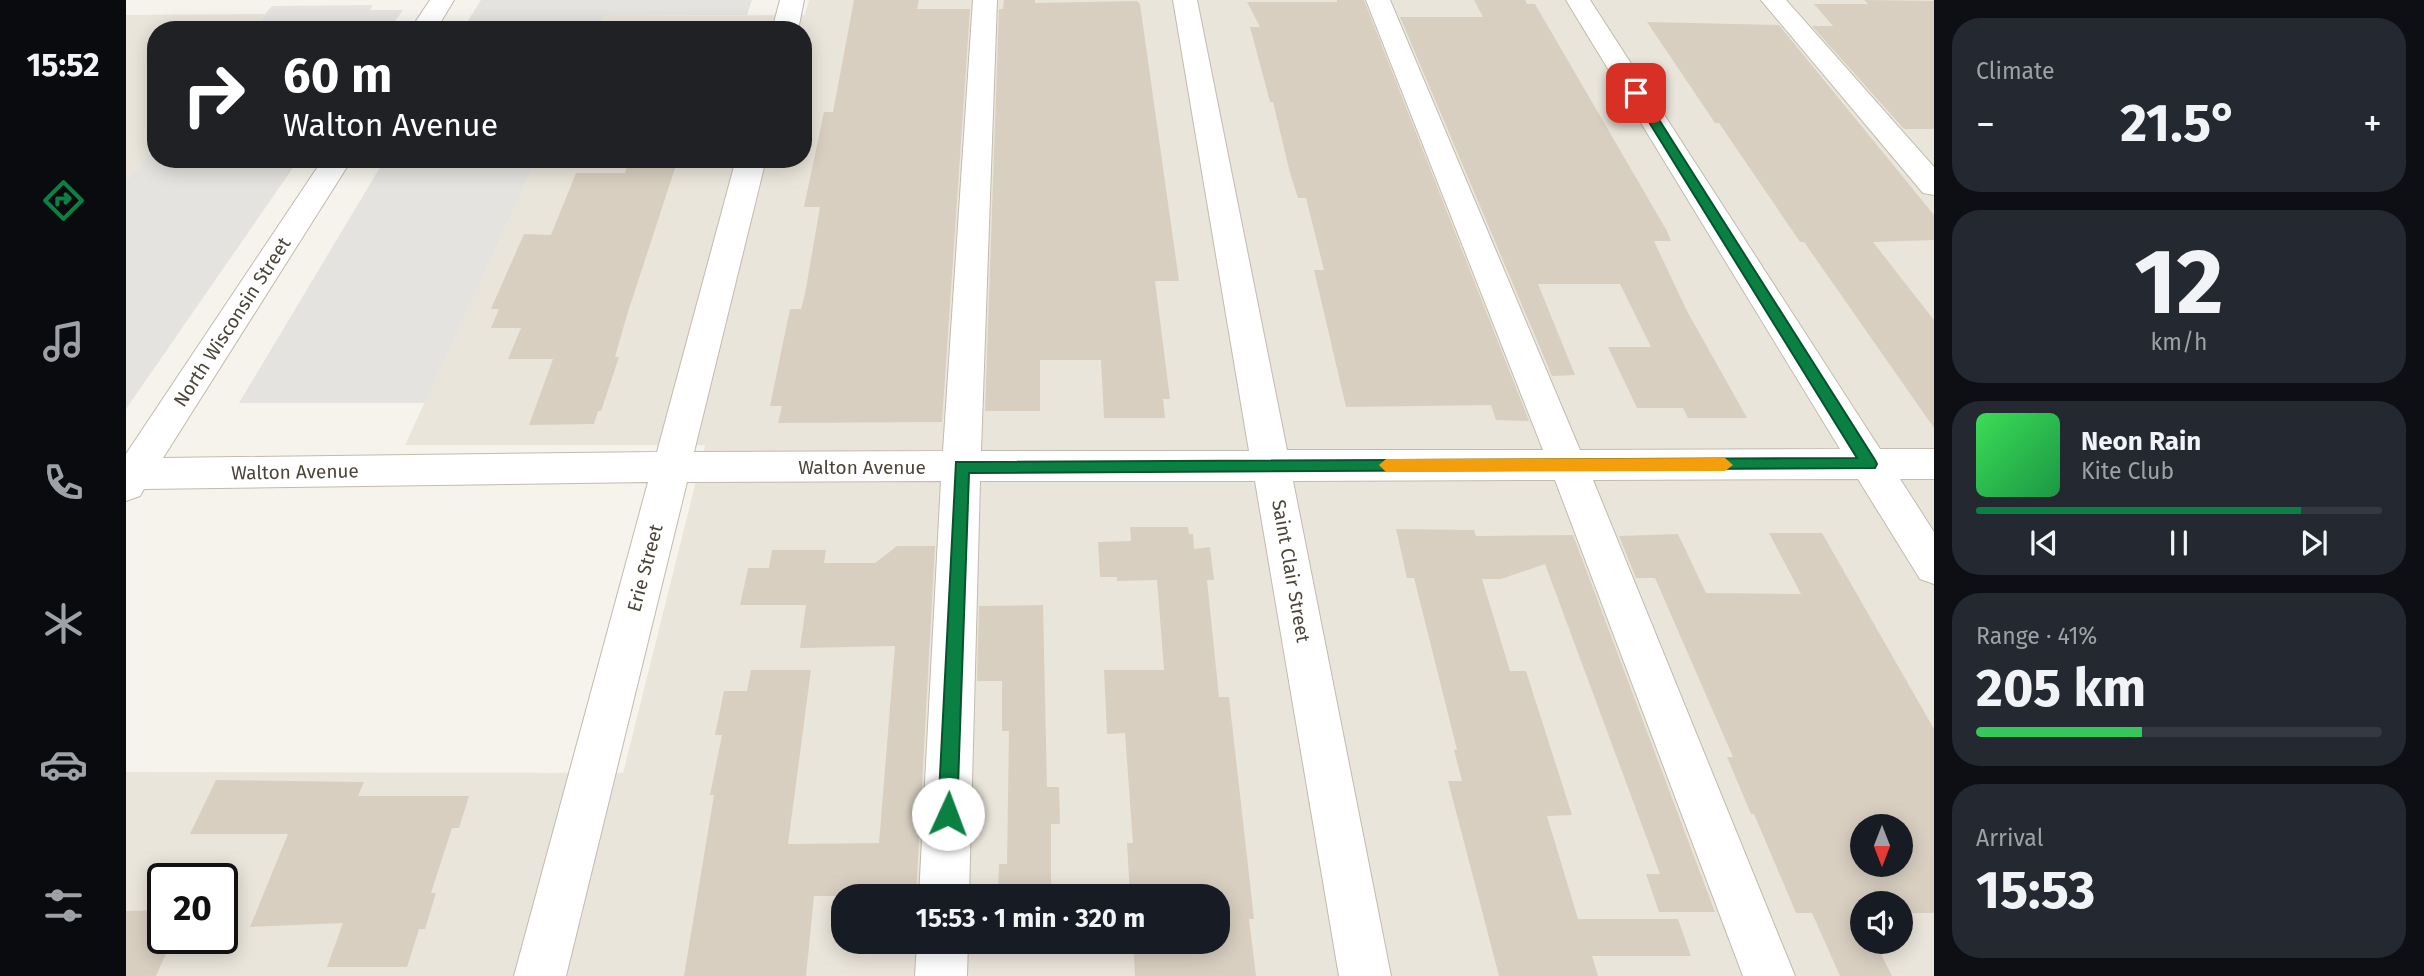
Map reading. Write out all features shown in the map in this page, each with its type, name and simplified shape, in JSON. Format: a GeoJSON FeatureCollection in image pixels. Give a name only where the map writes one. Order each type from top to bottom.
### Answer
{"type":"FeatureCollection","features":[{"type":"Feature","properties":{"kind":"street"},"geometry":{"type":"LineString","coordinates":[[429,21],[442,0]]}},
{"type":"Feature","properties":{"kind":"street"},"geometry":{"type":"LineString","coordinates":[[787,21],[792,0]]}},
{"type":"Feature","properties":{"kind":"street"},"geometry":{"type":"LineString","coordinates":[[944,884],[961,467],[985,0]]}},
{"type":"Feature","properties":{"kind":"street","name":"Saint Clair Street"},"geometry":{"type":"LineString","coordinates":[[1185,0],[1365,976]]}},
{"type":"Feature","properties":{"kind":"street"},"geometry":{"type":"LineString","coordinates":[[1378,0],[1568,465],[1769,976]]}},
{"type":"Feature","properties":{"kind":"street"},"geometry":{"type":"LineString","coordinates":[[1578,0],[1934,567]]}},
{"type":"Feature","properties":{"kind":"street"},"geometry":{"type":"LineString","coordinates":[[1773,0],[1934,187]]}},
{"type":"Feature","properties":{"kind":"street","name":"North Wisconsin Street"},"geometry":{"type":"LineString","coordinates":[[128,478],[332,168]]}},
{"type":"Feature","properties":{"kind":"street","name":"Erie Street"},"geometry":{"type":"LineString","coordinates":[[540,976],[749,168]]}},
{"type":"Feature","properties":{"kind":"street","name":"Walton Avenue"},"geometry":{"type":"LineString","coordinates":[[128,478],[671,467],[1934,464]]}},
{"type":"Feature","properties":{"kind":"street"},"geometry":{"type":"LineString","coordinates":[[941,976],[942,954]]}},
{"type":"Feature","properties":{"kind":"shaded area"},"geometry":{"type":"Polygon","coordinates":[[[481,0],[752,0],[747,15],[604,16],[602,21],[468,21],[481,0]]]}},
{"type":"Feature","properties":{"kind":"shaded area"},"geometry":{"type":"Polygon","coordinates":[[[809,0],[1934,0],[1934,976],[126,976],[126,772],[623,773],[705,445],[405,445],[533,168],[812,168],[812,21],[602,21],[604,16],[805,15],[809,0]]]}},
{"type":"Feature","properties":{"kind":"shaded area"},"geometry":{"type":"Polygon","coordinates":[[[373,5],[370,10],[403,10],[395,21],[260,21],[272,6],[373,5]]]}},
{"type":"Feature","properties":{"kind":"shaded area"},"geometry":{"type":"Polygon","coordinates":[[[265,14],[259,21],[147,21],[147,156],[126,181],[126,15],[265,14]]]}},
{"type":"Feature","properties":{"kind":"shaded area"},"geometry":{"type":"Polygon","coordinates":[[[147,156],[147,168],[293,168],[126,409],[126,181],[147,156]]]}},
{"type":"Feature","properties":{"kind":"shaded area"},"geometry":{"type":"Polygon","coordinates":[[[380,168],[533,168],[425,403],[239,403],[380,168]]]}},
{"type":"Feature","properties":{"kind":"building"},"geometry":{"type":"Polygon","coordinates":[[[854,0],[919,0],[917,9],[970,9],[942,422],[778,423],[782,406],[770,406],[790,309],[801,309],[805,294],[820,207],[804,207],[824,112],[833,112],[854,0]]]}},
{"type":"Feature","properties":{"kind":"building"},"geometry":{"type":"Polygon","coordinates":[[[1004,0],[1035,0],[1035,3],[1137,1],[1140,4],[1179,281],[1155,281],[1170,399],[1163,399],[1165,418],[1104,418],[1101,360],[1040,360],[1040,411],[985,411],[999,9],[1003,9],[1004,0]]]}},
{"type":"Feature","properties":{"kind":"building"},"geometry":{"type":"Polygon","coordinates":[[[1364,0],[1529,421],[1496,420],[1491,405],[1346,407],[1314,270],[1324,270],[1306,198],[1298,198],[1290,173],[1273,102],[1270,102],[1250,27],[1260,27],[1247,2],[1364,0]]]}},
{"type":"Feature","properties":{"kind":"building"},"geometry":{"type":"Polygon","coordinates":[[[1474,0],[1525,0],[1527,4],[1535,4],[1667,231],[1671,241],[1654,241],[1687,311],[1747,418],[1688,418],[1683,408],[1637,408],[1608,347],[1651,347],[1620,284],[1538,284],[1575,375],[1552,376],[1400,17],[1483,17],[1474,0]]]}},
{"type":"Feature","properties":{"kind":"building"},"geometry":{"type":"Polygon","coordinates":[[[1864,0],[1934,1],[1934,129],[1904,129],[1812,26],[1833,26],[1814,4],[1868,4],[1864,0]]]}},
{"type":"Feature","properties":{"kind":"building"},"geometry":{"type":"Polygon","coordinates":[[[1647,22],[1779,25],[1934,215],[1934,240],[1873,242],[1934,320],[1934,428],[1804,242],[1800,242],[1719,123],[1715,123],[1647,22]]]}},
{"type":"Feature","properties":{"kind":"building"},"geometry":{"type":"Polygon","coordinates":[[[626,168],[675,168],[627,315],[615,357],[619,357],[601,411],[598,411],[594,424],[529,425],[553,359],[508,359],[521,328],[491,328],[499,309],[491,309],[524,234],[551,235],[576,173],[625,173],[626,168]]]}},
{"type":"Feature","properties":{"kind":"building"},"geometry":{"type":"Polygon","coordinates":[[[1130,527],[1188,527],[1189,534],[1193,534],[1194,549],[1210,547],[1214,580],[1207,580],[1219,697],[1229,697],[1254,919],[1249,919],[1256,976],[1135,976],[1134,954],[1230,954],[1230,884],[1129,884],[1127,843],[1133,843],[1125,733],[1107,734],[1104,670],[1164,670],[1157,580],[1117,581],[1117,577],[1100,577],[1098,542],[1131,541],[1130,527]]]}},
{"type":"Feature","properties":{"kind":"building"},"geometry":{"type":"Polygon","coordinates":[[[1396,529],[1474,530],[1476,536],[1573,535],[1715,912],[1659,912],[1646,874],[1660,874],[1545,564],[1501,579],[1482,579],[1510,671],[1526,671],[1572,815],[1547,816],[1578,919],[1678,919],[1691,956],[1592,956],[1598,976],[1499,976],[1448,781],[1462,781],[1454,750],[1457,750],[1414,578],[1407,578],[1396,529]]]}},
{"type":"Feature","properties":{"kind":"building"},"geometry":{"type":"Polygon","coordinates":[[[1769,533],[1822,533],[1934,729],[1934,913],[1913,913],[1913,891],[1850,891],[1850,954],[1881,954],[1892,976],[1840,976],[1812,913],[1796,913],[1727,757],[1733,757],[1655,578],[1636,578],[1619,536],[1678,534],[1706,593],[1801,594],[1769,533]]]}},
{"type":"Feature","properties":{"kind":"building"},"geometry":{"type":"Polygon","coordinates":[[[897,546],[935,546],[917,884],[831,884],[831,896],[814,896],[806,976],[684,976],[714,795],[710,795],[722,735],[715,735],[724,691],[747,691],[751,670],[811,670],[788,844],[879,843],[895,646],[800,648],[806,605],[740,605],[748,568],[769,568],[772,550],[826,550],[824,563],[875,563],[897,546]]]}},
{"type":"Feature","properties":{"kind":"building"},"geometry":{"type":"Polygon","coordinates":[[[1043,605],[1047,787],[1059,787],[1060,824],[1051,824],[1051,884],[998,884],[999,864],[1007,864],[1009,731],[1002,731],[1002,681],[977,681],[979,606],[1043,605]]]}},
{"type":"Feature","properties":{"kind":"building"},"geometry":{"type":"Polygon","coordinates":[[[216,780],[364,782],[358,796],[469,796],[459,828],[452,828],[431,893],[436,893],[425,929],[419,929],[407,967],[327,967],[343,923],[250,927],[288,834],[190,834],[216,780]]]}},
{"type":"Feature","properties":{"kind":"building"},"geometry":{"type":"Polygon","coordinates":[[[147,910],[147,954],[166,954],[156,976],[126,976],[126,911],[147,910]]]}},
{"type":"Feature","properties":{"kind":"slow traffic"},"geometry":{"type":"LineString","coordinates":[[1386,465],[1725,465]]}},
{"type":"Feature","properties":{"kind":"route"},"geometry":{"type":"LineString","coordinates":[[948,814],[961,467],[1870,464],[1636,93]]}}]}
